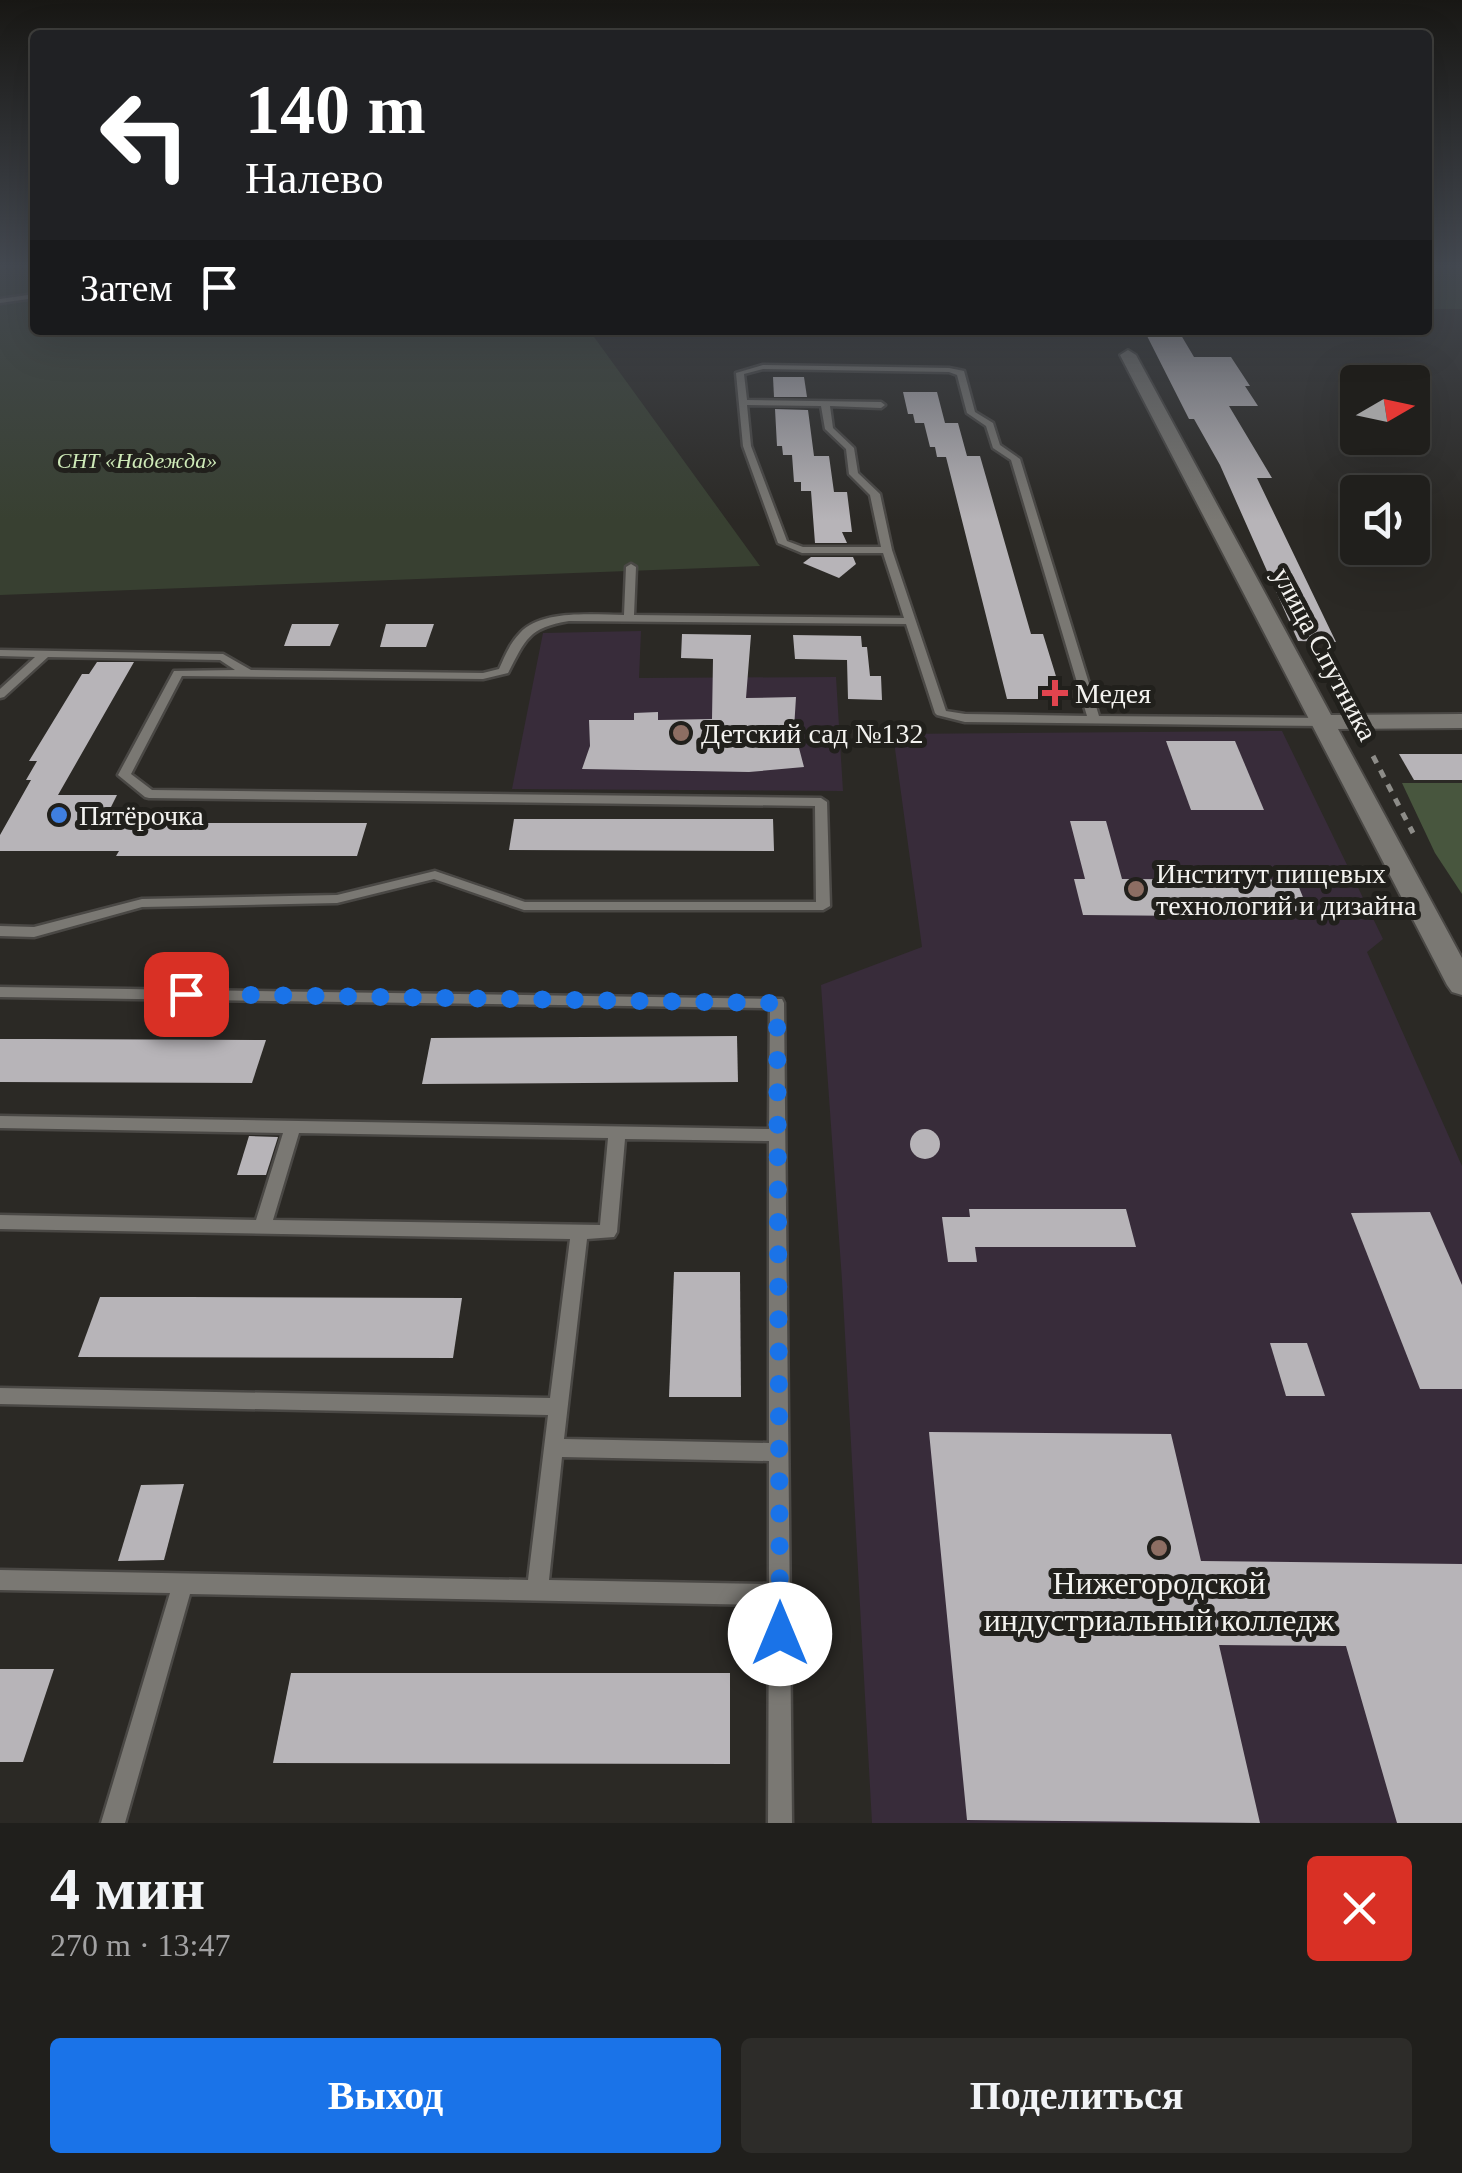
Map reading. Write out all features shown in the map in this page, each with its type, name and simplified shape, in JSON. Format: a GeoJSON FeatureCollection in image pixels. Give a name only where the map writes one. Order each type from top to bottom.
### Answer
{"type":"FeatureCollection","features":[{"type":"Feature","properties":{"kind":"street","name":"улица Спутника"},"geometry":{"type":"LineString","coordinates":[[1128,355],[1462,985]]}},
{"type":"Feature","properties":{"kind":"street"},"geometry":{"type":"LineString","coordinates":[[1325,722],[1462,721]]}},
{"type":"Feature","properties":{"kind":"lane"},"geometry":{"type":"LineString","coordinates":[[887,550],[802,550],[783,542],[747,446],[740,373],[749,368],[949,370],[961,374],[970,412],[990,424],[996,446],[1015,458],[1094,719]]}},
{"type":"Feature","properties":{"kind":"lane"},"geometry":{"type":"LineString","coordinates":[[744,402],[881,406]]}},
{"type":"Feature","properties":{"kind":"lane"},"geometry":{"type":"LineString","coordinates":[[825,405],[829,429],[850,448],[854,474],[875,494],[887,550],[942,713],[965,718],[1325,722]]}},
{"type":"Feature","properties":{"kind":"lane"},"geometry":{"type":"LineString","coordinates":[[630,618],[631,567]]}},
{"type":"Feature","properties":{"kind":"lane"},"geometry":{"type":"LineString","coordinates":[[0,931],[34,932],[142,903],[337,898],[435,875],[524,906],[824,906],[820,802],[149,794],[124,775],[178,673],[483,676],[504,671],[521,633],[538,622],[630,618],[910,621]]}},
{"type":"Feature","properties":{"kind":"lane"},"geometry":{"type":"LineString","coordinates":[[0,652],[223,657],[248,674]]}},
{"type":"Feature","properties":{"kind":"lane"},"geometry":{"type":"LineString","coordinates":[[0,695],[46,653]]}},
{"type":"Feature","properties":{"kind":"lane"},"geometry":{"type":"LineString","coordinates":[[0,992],[777,1003],[780,1823]]}},
{"type":"Feature","properties":{"kind":"lane"},"geometry":{"type":"LineString","coordinates":[[0,1122],[778,1134]]}},
{"type":"Feature","properties":{"kind":"lane"},"geometry":{"type":"LineString","coordinates":[[262,1227],[293,1127]]}},
{"type":"Feature","properties":{"kind":"lane"},"geometry":{"type":"LineString","coordinates":[[0,1222],[608,1232],[617,1133]]}},
{"type":"Feature","properties":{"kind":"lane"},"geometry":{"type":"LineString","coordinates":[[537,1591],[578,1232]]}},
{"type":"Feature","properties":{"kind":"lane"},"geometry":{"type":"LineString","coordinates":[[0,1396],[558,1407]]}},
{"type":"Feature","properties":{"kind":"lane"},"geometry":{"type":"LineString","coordinates":[[553,1448],[779,1452]]}},
{"type":"Feature","properties":{"kind":"lane"},"geometry":{"type":"LineString","coordinates":[[0,1580],[780,1596]]}},
{"type":"Feature","properties":{"kind":"lane"},"geometry":{"type":"LineString","coordinates":[[113,1823],[183,1584]]}},
{"type":"Feature","properties":{"kind":"shaded area","name":"Детский сад №132"},"geometry":{"type":"Polygon","coordinates":[[[641,631],[639,678],[836,677],[843,791],[512,789],[543,633],[641,631]]]}},
{"type":"Feature","properties":{"kind":"shaded area","name":"Нижегородской индустриальный колледж"},"geometry":{"type":"Polygon","coordinates":[[[1282,731],[1383,939],[1367,952],[1462,1166],[1462,1823],[872,1823],[842,1280],[821,985],[922,947],[893,734],[1282,731]]]}},
{"type":"Feature","properties":{"kind":"green space","name":"СНТ «Надежда»"},"geometry":{"type":"Polygon","coordinates":[[[0,351],[604,351],[760,566],[0,595],[0,351]]]}},
{"type":"Feature","properties":{"kind":"green space"},"geometry":{"type":"Polygon","coordinates":[[[1402,783],[1462,783],[1462,894],[1435,853],[1402,783]]]}},
{"type":"Feature","properties":{"kind":"building"},"geometry":{"type":"Polygon","coordinates":[[[1155,351],[1231,357],[1250,386],[1245,386],[1258,406],[1229,406],[1272,478],[1257,478],[1336,642],[1298,641],[1220,465],[1194,419],[1189,419],[1155,351]]]}},
{"type":"Feature","properties":{"kind":"building"},"geometry":{"type":"Polygon","coordinates":[[[773,377],[804,377],[807,397],[774,397],[773,377]]]}},
{"type":"Feature","properties":{"kind":"building"},"geometry":{"type":"Polygon","coordinates":[[[903,392],[937,392],[945,423],[915,423],[913,414],[908,414],[903,392]]]}},
{"type":"Feature","properties":{"kind":"building"},"geometry":{"type":"Polygon","coordinates":[[[775,409],[808,410],[814,456],[829,456],[834,492],[847,492],[852,532],[842,532],[847,543],[815,543],[811,491],[801,491],[801,482],[794,482],[792,455],[783,455],[782,446],[777,446],[775,409]]]}},
{"type":"Feature","properties":{"kind":"building"},"geometry":{"type":"Polygon","coordinates":[[[924,423],[958,423],[967,456],[980,456],[1031,634],[1043,634],[1063,699],[1007,699],[946,457],[937,457],[935,447],[930,447],[924,423]]]}},
{"type":"Feature","properties":{"kind":"building"},"geometry":{"type":"Polygon","coordinates":[[[811,557],[853,557],[856,564],[839,578],[803,563],[811,557]]]}},
{"type":"Feature","properties":{"kind":"building"},"geometry":{"type":"Polygon","coordinates":[[[292,624],[339,624],[330,646],[284,646],[292,624]]]}},
{"type":"Feature","properties":{"kind":"building"},"geometry":{"type":"Polygon","coordinates":[[[386,624],[434,624],[426,647],[380,647],[386,624]]]}},
{"type":"Feature","properties":{"kind":"building"},"geometry":{"type":"Polygon","coordinates":[[[682,634],[751,635],[746,698],[796,697],[794,729],[804,767],[749,772],[582,769],[590,746],[589,720],[634,720],[634,713],[658,712],[658,720],[712,719],[713,659],[681,658],[682,634]]]}},
{"type":"Feature","properties":{"kind":"building"},"geometry":{"type":"Polygon","coordinates":[[[793,635],[861,636],[862,647],[867,647],[870,676],[881,676],[882,700],[848,699],[847,660],[795,659],[793,635]]]}},
{"type":"Feature","properties":{"kind":"building"},"geometry":{"type":"Polygon","coordinates":[[[97,662],[134,662],[58,795],[117,795],[103,823],[367,823],[357,856],[116,856],[119,851],[0,851],[0,835],[31,780],[26,780],[37,761],[29,761],[82,674],[89,674],[97,662]]]}},
{"type":"Feature","properties":{"kind":"building"},"geometry":{"type":"Polygon","coordinates":[[[1166,741],[1235,741],[1264,810],[1191,810],[1166,741]]]}},
{"type":"Feature","properties":{"kind":"building"},"geometry":{"type":"Polygon","coordinates":[[[1399,754],[1462,754],[1462,780],[1414,780],[1399,754]]]}},
{"type":"Feature","properties":{"kind":"building"},"geometry":{"type":"Polygon","coordinates":[[[514,819],[773,819],[774,851],[509,850],[514,819]]]}},
{"type":"Feature","properties":{"kind":"building"},"geometry":{"type":"Polygon","coordinates":[[[1070,821],[1106,821],[1122,879],[1296,880],[1311,917],[1083,915],[1074,879],[1085,879],[1070,821]]]}},
{"type":"Feature","properties":{"kind":"building"},"geometry":{"type":"Polygon","coordinates":[[[737,1036],[738,1082],[422,1084],[431,1038],[737,1036]]]}},
{"type":"Feature","properties":{"kind":"building"},"geometry":{"type":"Polygon","coordinates":[[[0,1039],[266,1040],[252,1083],[0,1082],[0,1039]]]}},
{"type":"Feature","properties":{"kind":"building"},"geometry":{"type":"Polygon","coordinates":[[[925,1129],[936,1133],[940,1144],[936,1155],[925,1159],[914,1155],[910,1144],[914,1133],[925,1129]]]}},
{"type":"Feature","properties":{"kind":"building"},"geometry":{"type":"Polygon","coordinates":[[[249,1136],[278,1137],[266,1175],[237,1175],[249,1136]]]}},
{"type":"Feature","properties":{"kind":"building"},"geometry":{"type":"Polygon","coordinates":[[[969,1209],[1126,1209],[1136,1247],[975,1247],[977,1262],[948,1262],[942,1217],[970,1217],[969,1209]]]}},
{"type":"Feature","properties":{"kind":"building"},"geometry":{"type":"Polygon","coordinates":[[[1430,1212],[1462,1285],[1462,1389],[1420,1389],[1351,1213],[1430,1212]]]}},
{"type":"Feature","properties":{"kind":"building"},"geometry":{"type":"Polygon","coordinates":[[[674,1272],[740,1272],[741,1397],[669,1397],[674,1272]]]}},
{"type":"Feature","properties":{"kind":"building"},"geometry":{"type":"Polygon","coordinates":[[[100,1297],[462,1298],[453,1358],[78,1357],[100,1297]]]}},
{"type":"Feature","properties":{"kind":"building"},"geometry":{"type":"Polygon","coordinates":[[[1270,1343],[1307,1343],[1325,1396],[1286,1396],[1270,1343]]]}},
{"type":"Feature","properties":{"kind":"building"},"geometry":{"type":"Polygon","coordinates":[[[929,1432],[1171,1434],[1201,1561],[1462,1564],[1462,1823],[1397,1823],[1346,1646],[1219,1645],[1260,1823],[967,1820],[929,1432]]]}},
{"type":"Feature","properties":{"kind":"building"},"geometry":{"type":"Polygon","coordinates":[[[184,1484],[164,1560],[118,1561],[141,1485],[184,1484]]]}},
{"type":"Feature","properties":{"kind":"building"},"geometry":{"type":"Polygon","coordinates":[[[0,1669],[54,1669],[23,1762],[0,1762],[0,1669]]]}},
{"type":"Feature","properties":{"kind":"building"},"geometry":{"type":"Polygon","coordinates":[[[291,1673],[730,1673],[730,1764],[273,1763],[291,1673]]]}},
{"type":"Feature","properties":{"kind":"place","name":"Медея"},"geometry":{"type":"Point","coordinates":[1055,693]}},
{"type":"Feature","properties":{"kind":"place","name":"Детский сад №132"},"geometry":{"type":"Point","coordinates":[681,733]}},
{"type":"Feature","properties":{"kind":"place","name":"Пятёрочка"},"geometry":{"type":"Point","coordinates":[59,815]}},
{"type":"Feature","properties":{"kind":"place","name":"Институт пищевых технологий и дизайна"},"geometry":{"type":"Point","coordinates":[1136,889]}},
{"type":"Feature","properties":{"kind":"place","name":"Нижегородской индустриальный колледж"},"geometry":{"type":"Point","coordinates":[1159,1548]}},
{"type":"Feature","properties":{"kind":"route"},"geometry":{"type":"LineString","coordinates":[[186,994],[777,1003],[780,1634]]}}]}
